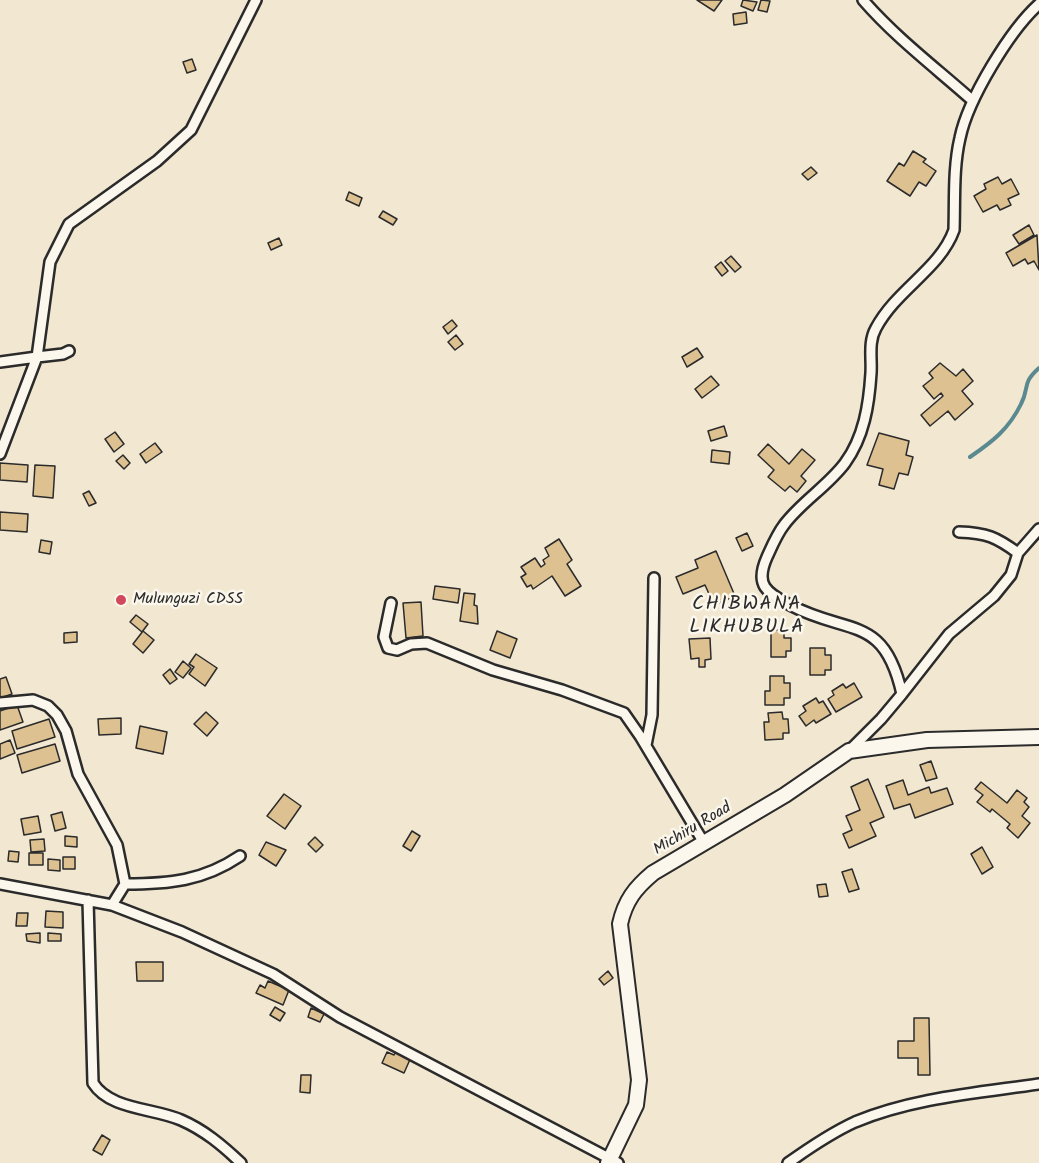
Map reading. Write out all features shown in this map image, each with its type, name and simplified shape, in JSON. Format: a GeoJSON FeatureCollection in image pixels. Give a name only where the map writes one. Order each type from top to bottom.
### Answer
{"type":"FeatureCollection","features":[{"type":"Feature","properties":{"kind":"street"},"geometry":{"type":"LineString","coordinates":[[0,454],[37,357],[50,262],[69,224],[157,161],[190,130],[256,0]]}},
{"type":"Feature","properties":{"kind":"street"},"geometry":{"type":"LineString","coordinates":[[863,0],[912,51],[941,72],[974,101]]}},
{"type":"Feature","properties":{"kind":"street"},"geometry":{"type":"LineString","coordinates":[[902,694],[897,668],[872,635],[797,609],[774,597],[763,585],[762,572],[784,524],[844,464],[858,441],[866,419],[871,373],[870,347],[875,330],[891,306],[918,276],[941,257],[950,241],[954,230],[960,136],[974,101],[1017,26],[1039,4]]}},
{"type":"Feature","properties":{"kind":"street"},"geometry":{"type":"LineString","coordinates":[[0,362],[63,354],[69,351]]}},
{"type":"Feature","properties":{"kind":"street"},"geometry":{"type":"LineString","coordinates":[[849,751],[881,719],[949,634],[994,596],[1011,575],[1018,553],[1039,529]]}},
{"type":"Feature","properties":{"kind":"street"},"geometry":{"type":"LineString","coordinates":[[959,532],[982,533],[997,537],[1018,553]]}},
{"type":"Feature","properties":{"kind":"street"},"geometry":{"type":"LineString","coordinates":[[646,745],[652,715],[654,578]]}},
{"type":"Feature","properties":{"kind":"street"},"geometry":{"type":"LineString","coordinates":[[391,603],[384,637],[388,648],[397,650],[411,644],[427,643],[494,670],[624,713],[705,843]]}},
{"type":"Feature","properties":{"kind":"street"},"geometry":{"type":"LineString","coordinates":[[0,703],[33,700],[48,706],[57,715],[66,731],[78,774],[117,845],[125,884],[112,905]]}},
{"type":"Feature","properties":{"kind":"street","name":"Michiru Road"},"geometry":{"type":"LineString","coordinates":[[612,1161],[636,1106],[639,1080],[638,1053],[620,924],[630,896],[644,880],[785,795],[849,751],[927,740],[1039,737]]}},
{"type":"Feature","properties":{"kind":"street"},"geometry":{"type":"LineString","coordinates":[[125,884],[177,883],[199,878],[240,856]]}},
{"type":"Feature","properties":{"kind":"street"},"geometry":{"type":"LineString","coordinates":[[0,884],[112,905],[182,932],[273,974],[340,1017],[612,1161]]}},
{"type":"Feature","properties":{"kind":"street"},"geometry":{"type":"LineString","coordinates":[[88,900],[93,1083],[109,1098],[159,1112],[197,1127],[241,1163]]}},
{"type":"Feature","properties":{"kind":"street"},"geometry":{"type":"LineString","coordinates":[[788,1163],[831,1134],[887,1111],[920,1102],[1039,1084]]}},
{"type":"Feature","properties":{"kind":"building"},"geometry":{"type":"Polygon","coordinates":[[[697,0],[722,0],[714,11],[697,0]]]}},
{"type":"Feature","properties":{"kind":"building"},"geometry":{"type":"Polygon","coordinates":[[[743,0],[757,2],[753,11],[741,6],[743,0]]]}},
{"type":"Feature","properties":{"kind":"building"},"geometry":{"type":"Polygon","coordinates":[[[761,0],[770,1],[767,12],[758,10],[761,0]]]}},
{"type":"Feature","properties":{"kind":"building"},"geometry":{"type":"Polygon","coordinates":[[[746,12],[747,23],[734,25],[733,14],[746,12]]]}},
{"type":"Feature","properties":{"kind":"building"},"geometry":{"type":"Polygon","coordinates":[[[192,59],[196,70],[187,73],[183,62],[192,59]]]}},
{"type":"Feature","properties":{"kind":"building"},"geometry":{"type":"Polygon","coordinates":[[[913,151],[926,159],[923,162],[936,171],[926,186],[919,182],[910,196],[887,181],[899,163],[904,166],[913,151]]]}},
{"type":"Feature","properties":{"kind":"building"},"geometry":{"type":"Polygon","coordinates":[[[811,167],[817,173],[808,180],[802,174],[811,167]]]}},
{"type":"Feature","properties":{"kind":"building"},"geometry":{"type":"Polygon","coordinates":[[[998,177],[1002,184],[1011,179],[1019,194],[1008,199],[1011,205],[1000,210],[997,205],[983,212],[974,196],[986,189],[984,184],[998,177]]]}},
{"type":"Feature","properties":{"kind":"building"},"geometry":{"type":"Polygon","coordinates":[[[349,192],[362,198],[359,206],[346,200],[349,192]]]}},
{"type":"Feature","properties":{"kind":"building"},"geometry":{"type":"Polygon","coordinates":[[[383,211],[397,219],[393,225],[379,217],[383,211]]]}},
{"type":"Feature","properties":{"kind":"building"},"geometry":{"type":"Polygon","coordinates":[[[1029,225],[1034,235],[1019,244],[1013,235],[1029,225]]]}},
{"type":"Feature","properties":{"kind":"building"},"geometry":{"type":"Polygon","coordinates":[[[1037,235],[1039,270],[1034,261],[1028,264],[1025,259],[1013,266],[1006,253],[1037,235]]]}},
{"type":"Feature","properties":{"kind":"building"},"geometry":{"type":"Polygon","coordinates":[[[279,238],[282,245],[271,250],[268,243],[279,238]]]}},
{"type":"Feature","properties":{"kind":"building"},"geometry":{"type":"Polygon","coordinates":[[[731,256],[741,267],[735,272],[725,261],[731,256]]]}},
{"type":"Feature","properties":{"kind":"building"},"geometry":{"type":"Polygon","coordinates":[[[721,262],[728,271],[722,276],[715,267],[721,262]]]}},
{"type":"Feature","properties":{"kind":"building"},"geometry":{"type":"Polygon","coordinates":[[[452,320],[457,326],[448,334],[443,327],[452,320]]]}},
{"type":"Feature","properties":{"kind":"building"},"geometry":{"type":"Polygon","coordinates":[[[456,335],[463,344],[455,350],[448,342],[456,335]]]}},
{"type":"Feature","properties":{"kind":"building"},"geometry":{"type":"Polygon","coordinates":[[[697,348],[703,357],[687,367],[682,357],[697,348]]]}},
{"type":"Feature","properties":{"kind":"building"},"geometry":{"type":"Polygon","coordinates":[[[940,363],[956,376],[963,369],[973,381],[962,391],[973,404],[955,420],[948,411],[930,426],[921,415],[943,396],[941,393],[934,399],[923,386],[933,378],[929,373],[940,363]]]}},
{"type":"Feature","properties":{"kind":"building"},"geometry":{"type":"Polygon","coordinates":[[[711,376],[719,385],[702,398],[695,389],[711,376]]]}},
{"type":"Feature","properties":{"kind":"building"},"geometry":{"type":"Polygon","coordinates":[[[724,426],[727,436],[711,441],[708,431],[724,426]]]}},
{"type":"Feature","properties":{"kind":"building"},"geometry":{"type":"Polygon","coordinates":[[[115,432],[124,444],[114,452],[105,439],[115,432]]]}},
{"type":"Feature","properties":{"kind":"building"},"geometry":{"type":"Polygon","coordinates":[[[879,433],[909,441],[906,455],[913,457],[908,475],[899,473],[894,489],[879,485],[883,469],[867,465],[879,433]]]}},
{"type":"Feature","properties":{"kind":"building"},"geometry":{"type":"Polygon","coordinates":[[[155,443],[162,452],[146,463],[140,454],[155,443]]]}},
{"type":"Feature","properties":{"kind":"building"},"geometry":{"type":"Polygon","coordinates":[[[768,444],[789,464],[802,449],[815,460],[801,476],[806,481],[797,492],[790,486],[785,491],[768,477],[774,470],[758,455],[768,444]]]}},
{"type":"Feature","properties":{"kind":"building"},"geometry":{"type":"Polygon","coordinates":[[[712,450],[730,452],[729,464],[711,462],[712,450]]]}},
{"type":"Feature","properties":{"kind":"building"},"geometry":{"type":"Polygon","coordinates":[[[123,455],[130,463],[124,469],[116,461],[123,455]]]}},
{"type":"Feature","properties":{"kind":"building"},"geometry":{"type":"Polygon","coordinates":[[[0,463],[28,465],[27,482],[0,480],[0,463]]]}},
{"type":"Feature","properties":{"kind":"building"},"geometry":{"type":"Polygon","coordinates":[[[35,465],[55,466],[53,498],[33,496],[35,465]]]}},
{"type":"Feature","properties":{"kind":"building"},"geometry":{"type":"Polygon","coordinates":[[[89,491],[96,503],[89,506],[83,494],[89,491]]]}},
{"type":"Feature","properties":{"kind":"building"},"geometry":{"type":"Polygon","coordinates":[[[0,512],[28,514],[27,532],[0,530],[0,512]]]}},
{"type":"Feature","properties":{"kind":"building"},"geometry":{"type":"Polygon","coordinates":[[[747,533],[753,546],[742,551],[736,538],[747,533]]]}},
{"type":"Feature","properties":{"kind":"building"},"geometry":{"type":"Polygon","coordinates":[[[559,539],[572,560],[567,564],[581,586],[565,596],[552,576],[533,589],[531,585],[527,587],[521,577],[526,574],[521,567],[535,558],[541,567],[545,564],[543,560],[549,556],[545,548],[559,539]]]}},
{"type":"Feature","properties":{"kind":"building"},"geometry":{"type":"Polygon","coordinates":[[[41,540],[52,542],[50,554],[39,552],[41,540]]]}},
{"type":"Feature","properties":{"kind":"building"},"geometry":{"type":"Polygon","coordinates":[[[716,551],[735,596],[714,605],[705,585],[683,594],[676,577],[698,568],[695,560],[716,551]]]}},
{"type":"Feature","properties":{"kind":"building"},"geometry":{"type":"Polygon","coordinates":[[[435,586],[460,589],[458,603],[433,599],[435,586]]]}},
{"type":"Feature","properties":{"kind":"building"},"geometry":{"type":"Polygon","coordinates":[[[464,593],[475,594],[474,605],[477,606],[478,624],[460,621],[464,593]]]}},
{"type":"Feature","properties":{"kind":"building"},"geometry":{"type":"Polygon","coordinates":[[[421,602],[423,636],[406,638],[403,603],[421,602]]]}},
{"type":"Feature","properties":{"kind":"building"},"geometry":{"type":"Polygon","coordinates":[[[136,615],[148,624],[142,632],[130,622],[136,615]]]}},
{"type":"Feature","properties":{"kind":"building"},"geometry":{"type":"Polygon","coordinates":[[[771,630],[784,630],[784,638],[791,638],[791,651],[786,651],[786,657],[771,657],[771,630]]]}},
{"type":"Feature","properties":{"kind":"building"},"geometry":{"type":"Polygon","coordinates":[[[143,631],[154,640],[143,653],[133,644],[143,631]]]}},
{"type":"Feature","properties":{"kind":"building"},"geometry":{"type":"Polygon","coordinates":[[[497,631],[517,639],[510,658],[490,650],[497,631]]]}},
{"type":"Feature","properties":{"kind":"building"},"geometry":{"type":"Polygon","coordinates":[[[77,632],[77,642],[64,643],[64,633],[77,632]]]}},
{"type":"Feature","properties":{"kind":"building"},"geometry":{"type":"Polygon","coordinates":[[[710,638],[711,659],[705,660],[705,667],[699,667],[699,658],[691,659],[689,639],[710,638]]]}},
{"type":"Feature","properties":{"kind":"building"},"geometry":{"type":"Polygon","coordinates":[[[810,648],[825,648],[825,655],[831,655],[831,670],[825,670],[825,675],[810,675],[810,648]]]}},
{"type":"Feature","properties":{"kind":"building"},"geometry":{"type":"Polygon","coordinates":[[[196,654],[217,668],[205,686],[189,674],[194,667],[189,664],[196,654]]]}},
{"type":"Feature","properties":{"kind":"building"},"geometry":{"type":"Polygon","coordinates":[[[183,661],[191,668],[183,678],[175,672],[183,661]]]}},
{"type":"Feature","properties":{"kind":"building"},"geometry":{"type":"Polygon","coordinates":[[[170,669],[177,679],[170,684],[163,675],[170,669]]]}},
{"type":"Feature","properties":{"kind":"building"},"geometry":{"type":"Polygon","coordinates":[[[770,676],[784,676],[784,683],[790,683],[790,698],[784,698],[784,705],[765,705],[765,691],[770,691],[770,676]]]}},
{"type":"Feature","properties":{"kind":"building"},"geometry":{"type":"Polygon","coordinates":[[[6,677],[12,694],[0,698],[0,679],[6,677]]]}},
{"type":"Feature","properties":{"kind":"building"},"geometry":{"type":"Polygon","coordinates":[[[854,683],[862,697],[836,712],[828,699],[834,695],[832,691],[843,684],[846,688],[854,683]]]}},
{"type":"Feature","properties":{"kind":"building"},"geometry":{"type":"Polygon","coordinates":[[[816,698],[819,703],[823,701],[831,714],[816,723],[814,720],[806,726],[799,716],[806,711],[803,706],[816,698]]]}},
{"type":"Feature","properties":{"kind":"building"},"geometry":{"type":"Polygon","coordinates":[[[17,705],[23,722],[0,730],[0,711],[17,705]]]}},
{"type":"Feature","properties":{"kind":"building"},"geometry":{"type":"Polygon","coordinates":[[[206,712],[218,723],[207,736],[194,724],[206,712]]]}},
{"type":"Feature","properties":{"kind":"building"},"geometry":{"type":"Polygon","coordinates":[[[782,712],[783,719],[788,719],[789,733],[783,733],[783,739],[765,740],[764,722],[769,722],[768,713],[782,712]]]}},
{"type":"Feature","properties":{"kind":"building"},"geometry":{"type":"Polygon","coordinates":[[[121,718],[121,734],[99,735],[98,719],[121,718]]]}},
{"type":"Feature","properties":{"kind":"building"},"geometry":{"type":"Polygon","coordinates":[[[49,719],[55,737],[17,749],[12,731],[49,719]]]}},
{"type":"Feature","properties":{"kind":"building"},"geometry":{"type":"Polygon","coordinates":[[[140,726],[167,732],[163,754],[136,748],[140,726]]]}},
{"type":"Feature","properties":{"kind":"building"},"geometry":{"type":"Polygon","coordinates":[[[10,740],[15,753],[0,759],[0,744],[10,740]]]}},
{"type":"Feature","properties":{"kind":"building"},"geometry":{"type":"Polygon","coordinates":[[[55,744],[60,761],[22,773],[17,755],[55,744]]]}},
{"type":"Feature","properties":{"kind":"building"},"geometry":{"type":"Polygon","coordinates":[[[931,761],[937,778],[926,781],[920,765],[931,761]]]}},
{"type":"Feature","properties":{"kind":"building"},"geometry":{"type":"Polygon","coordinates":[[[868,779],[884,817],[870,823],[876,836],[849,848],[843,834],[852,830],[846,816],[860,810],[851,787],[868,779]]]}},
{"type":"Feature","properties":{"kind":"building"},"geometry":{"type":"Polygon","coordinates":[[[903,780],[908,795],[929,787],[931,793],[947,788],[953,804],[915,818],[910,804],[894,809],[886,786],[903,780]]]}},
{"type":"Feature","properties":{"kind":"building"},"geometry":{"type":"Polygon","coordinates":[[[981,782],[1007,803],[1017,790],[1027,798],[1024,802],[1029,807],[1022,816],[1030,823],[1018,838],[1007,828],[1010,824],[992,809],[990,812],[977,802],[983,795],[975,789],[981,782]]]}},
{"type":"Feature","properties":{"kind":"building"},"geometry":{"type":"Polygon","coordinates":[[[284,794],[301,806],[285,829],[267,816],[284,794]]]}},
{"type":"Feature","properties":{"kind":"building"},"geometry":{"type":"Polygon","coordinates":[[[62,812],[66,828],[55,831],[51,815],[62,812]]]}},
{"type":"Feature","properties":{"kind":"building"},"geometry":{"type":"Polygon","coordinates":[[[38,816],[41,832],[24,835],[21,819],[38,816]]]}},
{"type":"Feature","properties":{"kind":"building"},"geometry":{"type":"Polygon","coordinates":[[[412,831],[420,836],[411,851],[403,846],[412,831]]]}},
{"type":"Feature","properties":{"kind":"building"},"geometry":{"type":"Polygon","coordinates":[[[65,836],[77,837],[77,847],[65,846],[65,836]]]}},
{"type":"Feature","properties":{"kind":"building"},"geometry":{"type":"Polygon","coordinates":[[[315,837],[323,845],[316,852],[308,844],[315,837]]]}},
{"type":"Feature","properties":{"kind":"building"},"geometry":{"type":"Polygon","coordinates":[[[44,839],[45,851],[31,852],[30,840],[44,839]]]}},
{"type":"Feature","properties":{"kind":"building"},"geometry":{"type":"Polygon","coordinates":[[[266,842],[286,850],[276,866],[259,855],[266,842]]]}},
{"type":"Feature","properties":{"kind":"building"},"geometry":{"type":"Polygon","coordinates":[[[982,847],[993,867],[982,874],[971,854],[982,847]]]}},
{"type":"Feature","properties":{"kind":"building"},"geometry":{"type":"Polygon","coordinates":[[[9,851],[19,852],[18,862],[8,861],[9,851]]]}},
{"type":"Feature","properties":{"kind":"building"},"geometry":{"type":"Polygon","coordinates":[[[29,853],[43,853],[43,865],[29,865],[29,853]]]}},
{"type":"Feature","properties":{"kind":"building"},"geometry":{"type":"Polygon","coordinates":[[[63,857],[75,857],[75,869],[63,869],[63,857]]]}},
{"type":"Feature","properties":{"kind":"building"},"geometry":{"type":"Polygon","coordinates":[[[48,859],[60,860],[60,871],[48,870],[48,859]]]}},
{"type":"Feature","properties":{"kind":"building"},"geometry":{"type":"Polygon","coordinates":[[[852,869],[859,889],[849,892],[842,872],[852,869]]]}},
{"type":"Feature","properties":{"kind":"building"},"geometry":{"type":"Polygon","coordinates":[[[826,884],[828,896],[819,897],[817,885],[826,884]]]}},
{"type":"Feature","properties":{"kind":"building"},"geometry":{"type":"Polygon","coordinates":[[[46,911],[63,912],[63,928],[45,927],[46,911]]]}},
{"type":"Feature","properties":{"kind":"building"},"geometry":{"type":"Polygon","coordinates":[[[17,913],[28,913],[27,926],[16,926],[17,913]]]}},
{"type":"Feature","properties":{"kind":"building"},"geometry":{"type":"Polygon","coordinates":[[[40,933],[40,943],[27,941],[26,934],[40,933]]]}},
{"type":"Feature","properties":{"kind":"building"},"geometry":{"type":"Polygon","coordinates":[[[48,933],[61,934],[61,941],[48,941],[48,933]]]}},
{"type":"Feature","properties":{"kind":"building"},"geometry":{"type":"Polygon","coordinates":[[[136,962],[163,962],[163,981],[137,981],[136,962]]]}},
{"type":"Feature","properties":{"kind":"building"},"geometry":{"type":"Polygon","coordinates":[[[608,971],[613,978],[604,985],[599,979],[608,971]]]}},
{"type":"Feature","properties":{"kind":"building"},"geometry":{"type":"Polygon","coordinates":[[[268,981],[289,990],[283,1005],[256,993],[260,985],[265,988],[268,981]]]}},
{"type":"Feature","properties":{"kind":"building"},"geometry":{"type":"Polygon","coordinates":[[[275,1007],[285,1013],[280,1021],[270,1015],[275,1007]]]}},
{"type":"Feature","properties":{"kind":"building"},"geometry":{"type":"Polygon","coordinates":[[[311,1008],[324,1014],[320,1022],[308,1017],[311,1008]]]}},
{"type":"Feature","properties":{"kind":"building"},"geometry":{"type":"Polygon","coordinates":[[[914,1018],[929,1018],[930,1075],[918,1075],[918,1058],[898,1058],[898,1041],[914,1041],[914,1018]]]}},
{"type":"Feature","properties":{"kind":"building"},"geometry":{"type":"Polygon","coordinates":[[[397,1049],[412,1055],[404,1073],[382,1063],[387,1052],[394,1055],[397,1049]]]}},
{"type":"Feature","properties":{"kind":"building"},"geometry":{"type":"Polygon","coordinates":[[[301,1075],[311,1075],[310,1093],[300,1092],[301,1075]]]}},
{"type":"Feature","properties":{"kind":"building"},"geometry":{"type":"Polygon","coordinates":[[[102,1135],[110,1140],[102,1155],[93,1150],[102,1135]]]}},
{"type":"Feature","properties":{"kind":"waterway"},"geometry":{"type":"LineString","coordinates":[[970,457],[993,440],[1011,421],[1024,398],[1030,378],[1039,368]]}},
{"type":"Feature","properties":{"kind":"place","name":"Mulunguzi CDSS"},"geometry":{"type":"Point","coordinates":[121,600]}},
{"type":"Feature","properties":{"kind":"district","name":"CHIBWANA LIKHUBULA"},"geometry":{"type":"Point","coordinates":[747,618]}}]}
